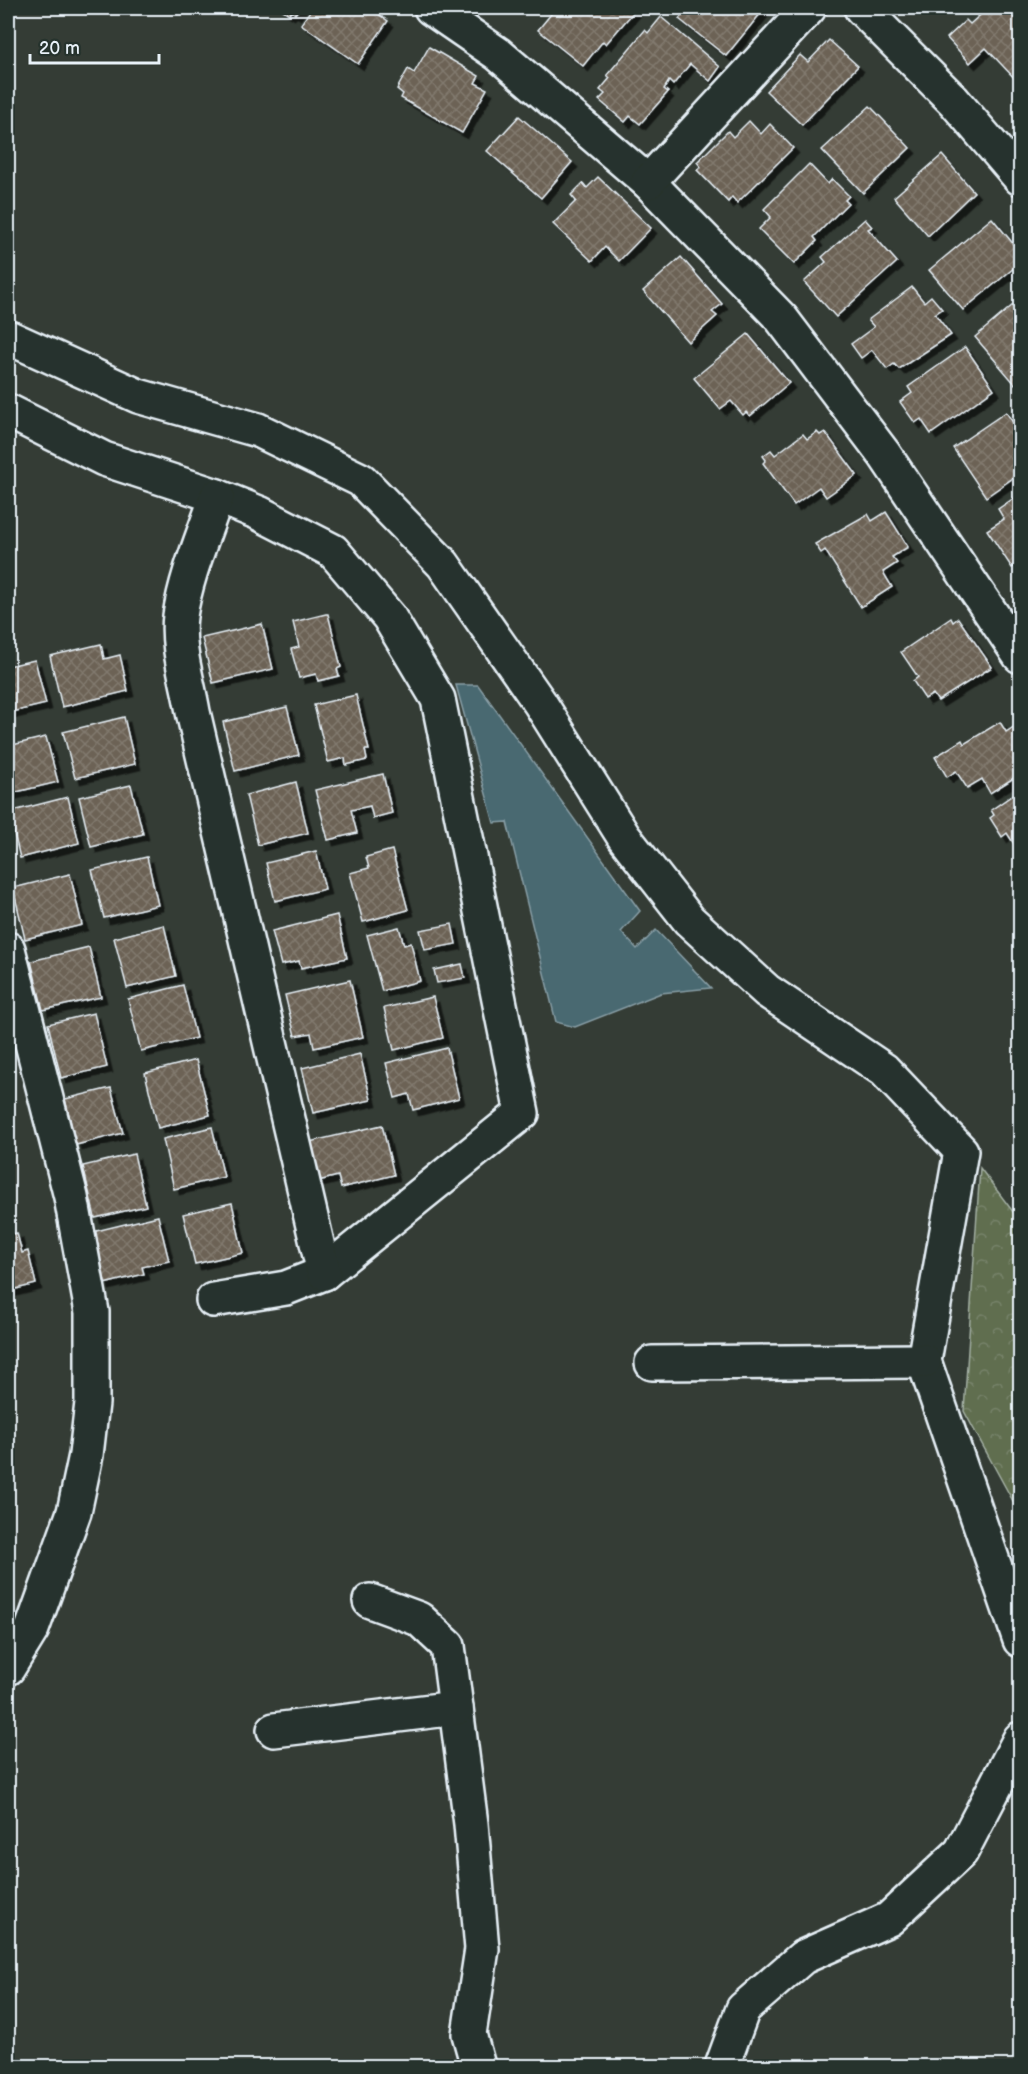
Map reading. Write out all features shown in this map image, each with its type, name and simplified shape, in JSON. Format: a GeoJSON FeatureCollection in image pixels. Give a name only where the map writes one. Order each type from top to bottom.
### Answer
{"type":"FeatureCollection","features":[{"type":"Feature","properties":{"kind":"street"},"geometry":{"type":"LineString","coordinates":[[431,8],[498,54],[648,182],[782,318],[884,454],[1020,656]]}},
{"type":"Feature","properties":{"kind":"street"},"geometry":{"type":"LineString","coordinates":[[648,182],[809,8]]}},
{"type":"Feature","properties":{"kind":"street"},"geometry":{"type":"LineString","coordinates":[[861,8],[954,101],[1020,178]]}},
{"type":"Feature","properties":{"kind":"street"},"geometry":{"type":"LineString","coordinates":[[8,336],[138,396],[258,430],[362,480],[443,564],[540,703],[624,837],[689,920],[767,991],[884,1071],[961,1151],[924,1361],[1020,1640]]}},
{"type":"Feature","properties":{"kind":"street"},"geometry":{"type":"LineString","coordinates":[[8,411],[104,459],[218,496],[259,513],[333,551],[389,617],[438,699],[522,1113],[324,1273],[286,1288],[213,1300]]}},
{"type":"Feature","properties":{"kind":"street"},"geometry":{"type":"LineString","coordinates":[[218,496],[190,572],[180,617],[180,635],[193,712],[324,1273]]}},
{"type":"Feature","properties":{"kind":"street"},"geometry":{"type":"LineString","coordinates":[[8,949],[17,1027],[71,1197],[92,1312],[92,1403],[86,1455],[74,1512],[32,1629],[8,1668]]}},
{"type":"Feature","properties":{"kind":"street"},"geometry":{"type":"LineString","coordinates":[[652,1363],[924,1361]]}},
{"type":"Feature","properties":{"kind":"street"},"geometry":{"type":"LineString","coordinates":[[370,1601],[419,1619],[448,1646],[471,1824],[482,1949],[469,2034],[478,2067]]}},
{"type":"Feature","properties":{"kind":"street"},"geometry":{"type":"LineString","coordinates":[[274,1730],[456,1708]]}},
{"type":"Feature","properties":{"kind":"street"},"geometry":{"type":"LineString","coordinates":[[722,2067],[743,2009],[803,1957],[889,1919],[961,1852],[1020,1738]]}},
{"type":"Feature","properties":{"kind":"green space"},"geometry":{"type":"Polygon","coordinates":[[[980,1168],[1020,1221],[1020,1514],[964,1411],[980,1168]]]}},
{"type":"Feature","properties":{"kind":"water"},"geometry":{"type":"Polygon","coordinates":[[[456,685],[478,685],[640,911],[621,932],[637,949],[656,930],[711,988],[661,993],[575,1027],[556,1022],[507,822],[494,823],[456,685]]]}},
{"type":"Feature","properties":{"kind":"building"},"geometry":{"type":"Polygon","coordinates":[[[280,8],[300,8],[295,14],[292,11],[289,14],[280,8]]]}},
{"type":"Feature","properties":{"kind":"building"},"geometry":{"type":"Polygon","coordinates":[[[312,8],[369,8],[388,21],[358,64],[301,24],[312,8]]]}},
{"type":"Feature","properties":{"kind":"building"},"geometry":{"type":"Polygon","coordinates":[[[556,8],[637,8],[606,44],[603,41],[583,66],[538,30],[556,8]]]}},
{"type":"Feature","properties":{"kind":"building"},"geometry":{"type":"Polygon","coordinates":[[[683,8],[765,8],[726,56],[679,19],[683,14],[679,11],[683,8]]]}},
{"type":"Feature","properties":{"kind":"building"},"geometry":{"type":"Polygon","coordinates":[[[988,8],[1020,8],[1020,80],[1018,82],[986,48],[970,63],[947,38],[966,20],[970,24],[988,8]]]}},
{"type":"Feature","properties":{"kind":"building"},"geometry":{"type":"Polygon","coordinates":[[[661,17],[720,67],[710,81],[690,64],[673,85],[669,81],[664,89],[668,92],[640,124],[630,116],[625,122],[599,100],[605,94],[600,90],[610,78],[607,75],[645,30],[648,33],[661,17]]]}},
{"type":"Feature","properties":{"kind":"building"},"geometry":{"type":"Polygon","coordinates":[[[829,40],[858,66],[802,125],[766,91],[800,55],[808,62],[829,40]]]}},
{"type":"Feature","properties":{"kind":"building"},"geometry":{"type":"Polygon","coordinates":[[[429,47],[479,76],[475,83],[487,89],[462,133],[401,98],[403,94],[397,89],[408,69],[414,73],[429,47]]]}},
{"type":"Feature","properties":{"kind":"building"},"geometry":{"type":"Polygon","coordinates":[[[870,106],[910,148],[863,193],[822,150],[870,106]]]}},
{"type":"Feature","properties":{"kind":"building"},"geometry":{"type":"Polygon","coordinates":[[[519,116],[572,162],[541,198],[487,151],[519,116]]]}},
{"type":"Feature","properties":{"kind":"building"},"geometry":{"type":"Polygon","coordinates":[[[749,121],[761,134],[770,124],[793,148],[737,203],[732,197],[728,202],[697,170],[701,167],[697,162],[728,131],[733,137],[749,121]]]}},
{"type":"Feature","properties":{"kind":"building"},"geometry":{"type":"Polygon","coordinates":[[[942,155],[974,192],[928,236],[894,197],[942,155]]]}},
{"type":"Feature","properties":{"kind":"building"},"geometry":{"type":"Polygon","coordinates":[[[809,164],[828,184],[832,179],[849,196],[845,200],[848,203],[814,237],[817,241],[794,264],[759,229],[771,217],[764,209],[809,164]]]}},
{"type":"Feature","properties":{"kind":"building"},"geometry":{"type":"Polygon","coordinates":[[[598,177],[651,228],[619,261],[605,247],[592,261],[553,224],[576,201],[571,195],[583,183],[587,188],[598,177]]]}},
{"type":"Feature","properties":{"kind":"building"},"geometry":{"type":"Polygon","coordinates":[[[992,218],[1020,252],[1020,263],[963,310],[929,270],[992,218]]]}},
{"type":"Feature","properties":{"kind":"building"},"geometry":{"type":"Polygon","coordinates":[[[865,219],[872,227],[868,229],[897,262],[836,317],[804,282],[826,262],[822,257],[865,219]]]}},
{"type":"Feature","properties":{"kind":"building"},"geometry":{"type":"Polygon","coordinates":[[[681,257],[722,304],[712,312],[717,316],[688,342],[643,291],[681,257]]]}},
{"type":"Feature","properties":{"kind":"building"},"geometry":{"type":"Polygon","coordinates":[[[912,287],[924,302],[931,296],[942,309],[935,314],[951,335],[899,369],[894,364],[887,369],[872,350],[861,358],[851,344],[874,327],[868,320],[912,287]]]}},
{"type":"Feature","properties":{"kind":"building"},"geometry":{"type":"Polygon","coordinates":[[[1020,299],[1020,379],[1015,384],[975,337],[1020,299]]]}},
{"type":"Feature","properties":{"kind":"building"},"geometry":{"type":"Polygon","coordinates":[[[748,334],[789,383],[750,416],[746,412],[743,415],[731,401],[720,409],[694,378],[748,334]]]}},
{"type":"Feature","properties":{"kind":"building"},"geometry":{"type":"Polygon","coordinates":[[[965,347],[994,389],[931,434],[921,419],[915,423],[900,402],[912,393],[908,387],[965,347]]]}},
{"type":"Feature","properties":{"kind":"building"},"geometry":{"type":"Polygon","coordinates":[[[1006,412],[1020,433],[1020,473],[986,497],[953,448],[1006,412]]]}},
{"type":"Feature","properties":{"kind":"building"},"geometry":{"type":"Polygon","coordinates":[[[817,432],[820,435],[825,432],[857,475],[826,497],[819,487],[794,505],[763,463],[766,460],[763,456],[771,450],[775,455],[803,434],[807,439],[817,432]]]}},
{"type":"Feature","properties":{"kind":"building"},"geometry":{"type":"Polygon","coordinates":[[[1020,494],[1020,563],[1012,568],[987,530],[1004,519],[998,509],[1020,494]]]}},
{"type":"Feature","properties":{"kind":"building"},"geometry":{"type":"Polygon","coordinates":[[[886,512],[908,547],[892,557],[897,563],[883,572],[892,587],[861,607],[825,550],[821,553],[815,544],[868,514],[872,521],[886,512]]]}},
{"type":"Feature","properties":{"kind":"building"},"geometry":{"type":"Polygon","coordinates":[[[328,614],[341,667],[337,669],[339,676],[318,681],[316,674],[299,678],[291,649],[299,647],[293,622],[328,614]]]}},
{"type":"Feature","properties":{"kind":"building"},"geometry":{"type":"Polygon","coordinates":[[[951,618],[953,622],[958,618],[992,667],[938,701],[933,694],[925,699],[913,681],[918,677],[901,652],[951,618]]]}},
{"type":"Feature","properties":{"kind":"building"},"geometry":{"type":"Polygon","coordinates":[[[262,624],[273,669],[213,683],[202,638],[262,624]]]}},
{"type":"Feature","properties":{"kind":"building"},"geometry":{"type":"Polygon","coordinates":[[[101,644],[104,659],[120,655],[128,691],[62,707],[50,656],[101,644]]]}},
{"type":"Feature","properties":{"kind":"building"},"geometry":{"type":"Polygon","coordinates":[[[35,660],[46,704],[8,713],[8,666],[35,660]]]}},
{"type":"Feature","properties":{"kind":"building"},"geometry":{"type":"Polygon","coordinates":[[[356,695],[369,750],[365,750],[367,760],[346,765],[345,758],[328,762],[314,705],[356,695]]]}},
{"type":"Feature","properties":{"kind":"building"},"geometry":{"type":"Polygon","coordinates":[[[287,707],[299,755],[235,771],[223,722],[287,707]]]}},
{"type":"Feature","properties":{"kind":"building"},"geometry":{"type":"Polygon","coordinates":[[[124,717],[135,764],[75,778],[63,732],[124,717]]]}},
{"type":"Feature","properties":{"kind":"building"},"geometry":{"type":"Polygon","coordinates":[[[1000,722],[1006,732],[1018,724],[1020,728],[1020,774],[990,793],[982,779],[967,788],[956,771],[947,777],[935,757],[962,740],[964,744],[1000,722]]]}},
{"type":"Feature","properties":{"kind":"building"},"geometry":{"type":"Polygon","coordinates":[[[46,737],[58,782],[8,794],[8,746],[46,737]]]}},
{"type":"Feature","properties":{"kind":"building"},"geometry":{"type":"Polygon","coordinates":[[[383,774],[392,813],[373,818],[370,806],[351,810],[357,833],[328,840],[315,790],[383,774]]]}},
{"type":"Feature","properties":{"kind":"building"},"geometry":{"type":"Polygon","coordinates":[[[296,782],[308,833],[258,845],[246,795],[296,782]]]}},
{"type":"Feature","properties":{"kind":"building"},"geometry":{"type":"Polygon","coordinates":[[[131,785],[143,834],[91,847],[79,797],[131,785]]]}},
{"type":"Feature","properties":{"kind":"building"},"geometry":{"type":"Polygon","coordinates":[[[1020,790],[1020,848],[1018,850],[1007,833],[1002,837],[990,818],[994,815],[991,810],[1020,790]]]}},
{"type":"Feature","properties":{"kind":"building"},"geometry":{"type":"Polygon","coordinates":[[[68,797],[79,843],[20,858],[9,812],[68,797]]]}},
{"type":"Feature","properties":{"kind":"building"},"geometry":{"type":"Polygon","coordinates":[[[392,850],[408,910],[363,922],[350,873],[369,868],[366,857],[392,850]]]}},
{"type":"Feature","properties":{"kind":"building"},"geometry":{"type":"Polygon","coordinates":[[[316,851],[325,889],[275,901],[266,863],[316,851]]]}},
{"type":"Feature","properties":{"kind":"building"},"geometry":{"type":"Polygon","coordinates":[[[147,857],[158,905],[104,918],[92,870],[147,857]]]}},
{"type":"Feature","properties":{"kind":"building"},"geometry":{"type":"Polygon","coordinates":[[[70,874],[82,925],[25,939],[13,888],[70,874]]]}},
{"type":"Feature","properties":{"kind":"building"},"geometry":{"type":"Polygon","coordinates":[[[337,915],[347,958],[301,968],[299,961],[281,965],[272,931],[337,915]]]}},
{"type":"Feature","properties":{"kind":"building"},"geometry":{"type":"Polygon","coordinates":[[[452,924],[456,944],[425,950],[420,930],[452,924]]]}},
{"type":"Feature","properties":{"kind":"building"},"geometry":{"type":"Polygon","coordinates":[[[164,925],[176,976],[127,988],[114,938],[164,925]]]}},
{"type":"Feature","properties":{"kind":"building"},"geometry":{"type":"Polygon","coordinates":[[[399,927],[404,945],[411,943],[420,981],[382,991],[367,935],[399,927]]]}},
{"type":"Feature","properties":{"kind":"building"},"geometry":{"type":"Polygon","coordinates":[[[89,947],[101,997],[43,1010],[31,961],[89,947]]]}},
{"type":"Feature","properties":{"kind":"building"},"geometry":{"type":"Polygon","coordinates":[[[462,964],[465,978],[437,983],[434,970],[462,964]]]}},
{"type":"Feature","properties":{"kind":"building"},"geometry":{"type":"Polygon","coordinates":[[[350,980],[363,1037],[314,1048],[311,1033],[295,1036],[285,995],[350,980]]]}},
{"type":"Feature","properties":{"kind":"building"},"geometry":{"type":"Polygon","coordinates":[[[183,985],[196,1038],[141,1051],[128,999],[183,985]]]}},
{"type":"Feature","properties":{"kind":"building"},"geometry":{"type":"Polygon","coordinates":[[[433,997],[443,1038],[394,1050],[384,1008],[433,997]]]}},
{"type":"Feature","properties":{"kind":"building"},"geometry":{"type":"Polygon","coordinates":[[[94,1013],[107,1067],[61,1078],[48,1024],[94,1013]]]}},
{"type":"Feature","properties":{"kind":"building"},"geometry":{"type":"Polygon","coordinates":[[[447,1048],[459,1098],[413,1110],[409,1094],[395,1098],[386,1063],[447,1048]]]}},
{"type":"Feature","properties":{"kind":"building"},"geometry":{"type":"Polygon","coordinates":[[[360,1054],[371,1100],[313,1113],[302,1068],[360,1054]]]}},
{"type":"Feature","properties":{"kind":"building"},"geometry":{"type":"Polygon","coordinates":[[[196,1060],[210,1115],[158,1128],[145,1073],[196,1060]]]}},
{"type":"Feature","properties":{"kind":"building"},"geometry":{"type":"Polygon","coordinates":[[[111,1088],[123,1133],[76,1145],[65,1099],[111,1088]]]}},
{"type":"Feature","properties":{"kind":"building"},"geometry":{"type":"Polygon","coordinates":[[[382,1125],[394,1175],[341,1188],[338,1176],[318,1181],[309,1142],[382,1125]]]}},
{"type":"Feature","properties":{"kind":"building"},"geometry":{"type":"Polygon","coordinates":[[[212,1127],[224,1177],[174,1189],[163,1139],[212,1127]]]}},
{"type":"Feature","properties":{"kind":"building"},"geometry":{"type":"Polygon","coordinates":[[[134,1154],[146,1206],[95,1218],[83,1166],[134,1154]]]}},
{"type":"Feature","properties":{"kind":"building"},"geometry":{"type":"Polygon","coordinates":[[[232,1203],[243,1253],[195,1264],[183,1214],[232,1203]]]}},
{"type":"Feature","properties":{"kind":"building"},"geometry":{"type":"Polygon","coordinates":[[[158,1216],[169,1261],[142,1267],[144,1274],[104,1284],[92,1232],[158,1216]]]}},
{"type":"Feature","properties":{"kind":"building"},"geometry":{"type":"Polygon","coordinates":[[[17,1233],[22,1253],[28,1251],[36,1284],[8,1291],[8,1235],[17,1233]]]}}]}
